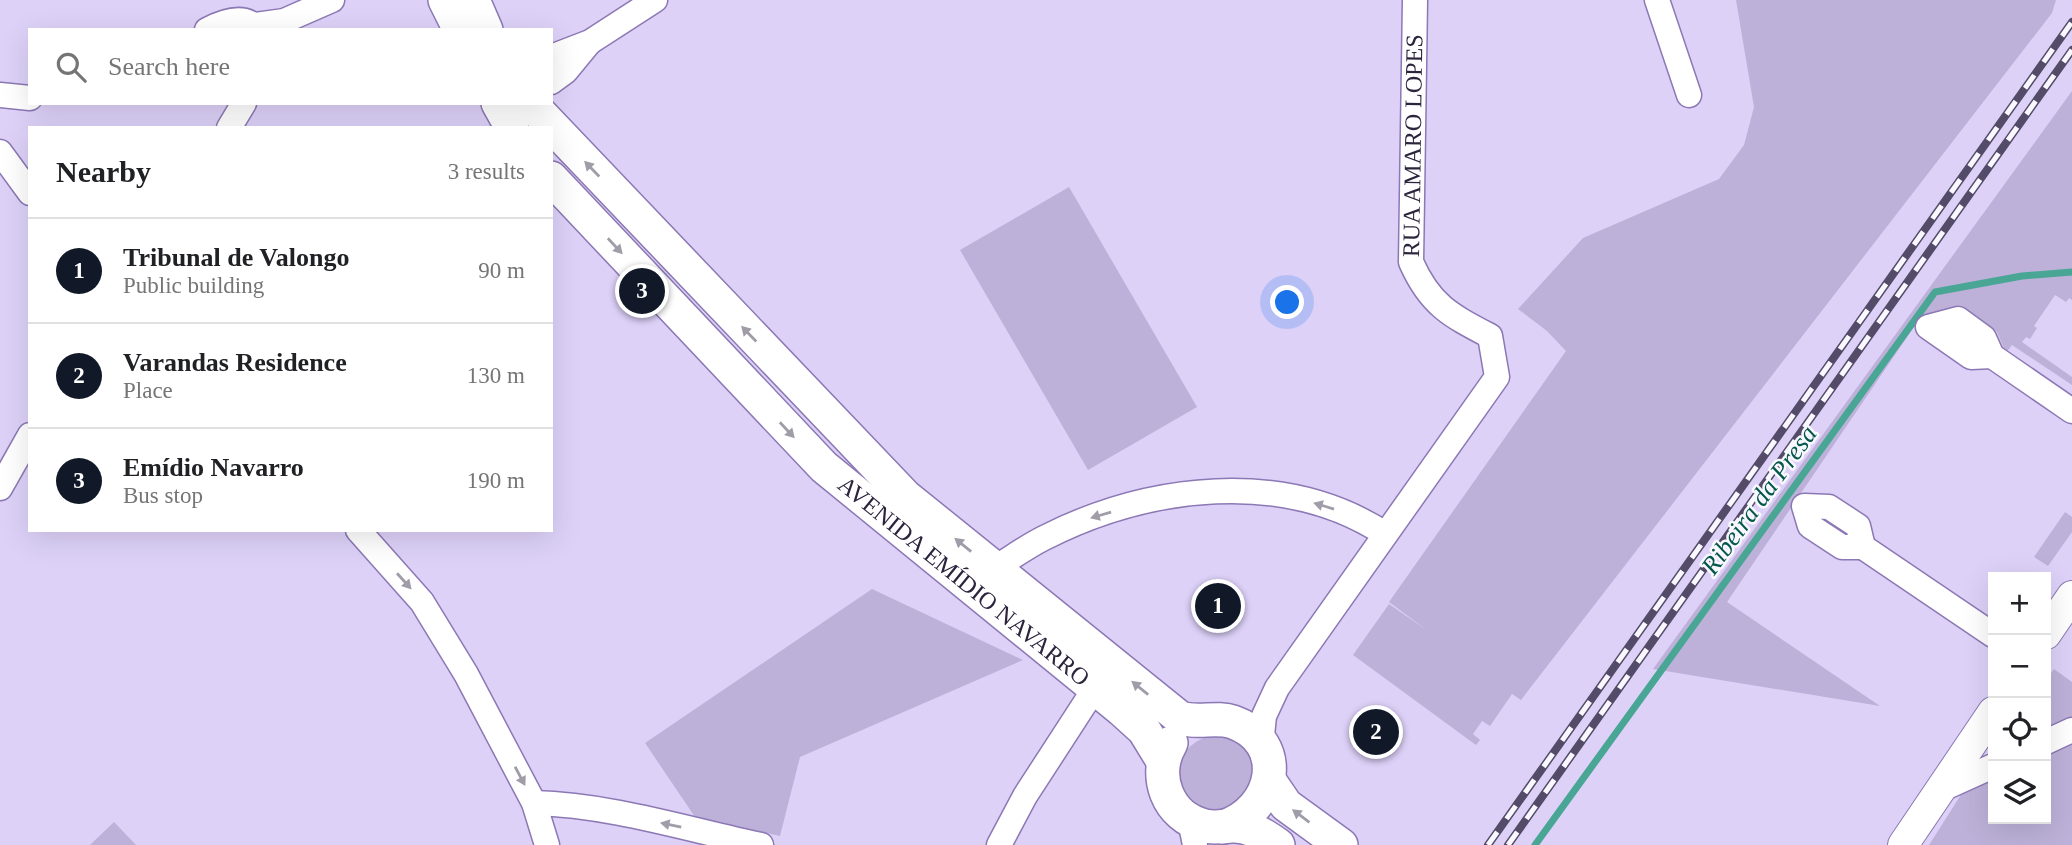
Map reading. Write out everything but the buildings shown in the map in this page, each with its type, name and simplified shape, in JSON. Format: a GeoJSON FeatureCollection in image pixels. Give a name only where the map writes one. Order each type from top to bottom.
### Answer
{"type":"FeatureCollection","features":[{"type":"Feature","properties":{"kind":"main road"},"geometry":{"type":"LineString","coordinates":[[445,0],[459,28]]}},
{"type":"Feature","properties":{"kind":"main road"},"geometry":{"type":"LineString","coordinates":[[473,0],[485,28]]}},
{"type":"Feature","properties":{"kind":"main road","name":"AVENIDA EMÍDIO NAVARRO"},"geometry":{"type":"LineString","coordinates":[[510,109],[528,126]]}},
{"type":"Feature","properties":{"kind":"main road","name":"AVENIDA EMÍDIO NAVARRO"},"geometry":{"type":"LineString","coordinates":[[553,150],[789,376],[905,496],[1164,707],[1180,718],[1197,722],[1216,719],[1233,722]]}},
{"type":"Feature","properties":{"kind":"main road","name":"AVENIDA EMÍDIO NAVARRO"},"geometry":{"type":"LineString","coordinates":[[553,180],[824,467],[1144,730],[1163,761],[1162,778],[1167,795],[1176,810],[1202,834]]}},
{"type":"Feature","properties":{"kind":"main road"},"geometry":{"type":"LineString","coordinates":[[762,402],[789,376]]}},
{"type":"Feature","properties":{"kind":"main road"},"geometry":{"type":"LineString","coordinates":[[1163,761],[1170,745],[1182,731],[1197,722]]}},
{"type":"Feature","properties":{"kind":"main road"},"geometry":{"type":"LineString","coordinates":[[1202,834],[1240,822],[1254,811],[1264,797],[1269,779],[1268,761],[1261,745],[1249,731],[1233,722]]}},
{"type":"Feature","properties":{"kind":"main road"},"geometry":{"type":"LineString","coordinates":[[1269,779],[1286,804],[1341,845]]}},
{"type":"Feature","properties":{"kind":"main road"},"geometry":{"type":"LineString","coordinates":[[1202,834],[1244,827],[1278,845]]}},
{"type":"Feature","properties":{"kind":"street"},"geometry":{"type":"LineString","coordinates":[[211,28],[226,21],[256,27],[284,21],[334,0]]}},
{"type":"Feature","properties":{"kind":"street"},"geometry":{"type":"LineString","coordinates":[[299,28],[334,0]]}},
{"type":"Feature","properties":{"kind":"street"},"geometry":{"type":"LineString","coordinates":[[553,56],[590,42],[655,0]]}},
{"type":"Feature","properties":{"kind":"street","name":"RUA AMARO LOPES"},"geometry":{"type":"LineString","coordinates":[[1385,534],[1497,377],[1490,336],[1451,316],[1422,288],[1411,262],[1415,0]]}},
{"type":"Feature","properties":{"kind":"street"},"geometry":{"type":"LineString","coordinates":[[1657,0],[1689,95]]}},
{"type":"Feature","properties":{"kind":"street"},"geometry":{"type":"LineString","coordinates":[[553,81],[566,71],[590,42]]}},
{"type":"Feature","properties":{"kind":"street"},"geometry":{"type":"LineString","coordinates":[[230,126],[243,105]]}},
{"type":"Feature","properties":{"kind":"street"},"geometry":{"type":"LineString","coordinates":[[0,152],[28,190]]}},
{"type":"Feature","properties":{"kind":"street"},"geometry":{"type":"LineString","coordinates":[[1992,356],[2072,411]]}},
{"type":"Feature","properties":{"kind":"street"},"geometry":{"type":"LineString","coordinates":[[0,488],[28,439]]}},
{"type":"Feature","properties":{"kind":"street"},"geometry":{"type":"LineString","coordinates":[[993,569],[1044,538],[1091,518],[1158,499],[1226,489],[1291,495],[1357,516],[1385,534],[1277,688],[1264,716],[1261,745]]}},
{"type":"Feature","properties":{"kind":"street"},"geometry":{"type":"LineString","coordinates":[[360,532],[422,602],[466,674],[534,803],[547,845]]}},
{"type":"Feature","properties":{"kind":"street"},"geometry":{"type":"LineString","coordinates":[[1863,547],[1988,632]]}},
{"type":"Feature","properties":{"kind":"street"},"geometry":{"type":"LineString","coordinates":[[2051,627],[2072,596]]}},
{"type":"Feature","properties":{"kind":"street"},"geometry":{"type":"LineString","coordinates":[[999,845],[1025,796],[1095,688]]}},
{"type":"Feature","properties":{"kind":"street"},"geometry":{"type":"LineString","coordinates":[[1233,722],[1251,713],[1277,688]]}},
{"type":"Feature","properties":{"kind":"street"},"geometry":{"type":"LineString","coordinates":[[1903,845],[1988,719]]}},
{"type":"Feature","properties":{"kind":"street"},"geometry":{"type":"LineString","coordinates":[[2051,740],[2072,730]]}},
{"type":"Feature","properties":{"kind":"street"},"geometry":{"type":"LineString","coordinates":[[1940,790],[1988,768]]}},
{"type":"Feature","properties":{"kind":"street"},"geometry":{"type":"LineString","coordinates":[[534,803],[611,809],[641,819],[761,845]]}},
{"type":"Feature","properties":{"kind":"shaded area"},"geometry":{"type":"Polygon","coordinates":[[[1736,0],[2056,0],[2052,13],[1521,700],[1512,694],[1490,726],[1482,721],[1473,734],[1480,740],[1476,745],[1353,655],[1389,604],[1428,631],[1389,602],[1566,351],[1547,331],[1518,309],[1583,238],[1719,179],[1744,145],[1754,107],[1736,0]]]}},
{"type":"Feature","properties":{"kind":"shaded area"},"geometry":{"type":"Polygon","coordinates":[[[2072,91],[2072,300],[2069,298],[2066,302],[2055,295],[2034,326],[2037,328],[2030,339],[2026,337],[2022,342],[2072,377],[2072,385],[2012,345],[2006,353],[1997,332],[1967,310],[1920,318],[1727,602],[1880,706],[1653,669],[2072,91]]]}},
{"type":"Feature","properties":{"kind":"shaded area"},"geometry":{"type":"Polygon","coordinates":[[[1069,187],[1197,407],[1088,470],[960,250],[1069,187]]]}},
{"type":"Feature","properties":{"kind":"shaded area"},"geometry":{"type":"Polygon","coordinates":[[[2065,512],[2072,517],[2072,532],[2048,566],[2034,557],[2065,512]]]}},
{"type":"Feature","properties":{"kind":"shaded area"},"geometry":{"type":"Polygon","coordinates":[[[872,589],[1023,660],[800,757],[780,836],[695,817],[645,743],[872,589]]]}},
{"type":"Feature","properties":{"kind":"shaded area"},"geometry":{"type":"Polygon","coordinates":[[[2054,669],[2072,682],[2072,722],[2051,732],[2051,698],[2051,673],[2054,669]]]}},
{"type":"Feature","properties":{"kind":"shaded area"},"geometry":{"type":"Polygon","coordinates":[[[1209,736],[1223,736],[1237,742],[1247,752],[1253,773],[1247,794],[1237,804],[1223,810],[1209,810],[1195,804],[1185,794],[1179,780],[1179,766],[1185,752],[1195,742],[1209,736]]]}},
{"type":"Feature","properties":{"kind":"shaded area"},"geometry":{"type":"Polygon","coordinates":[[[2072,740],[2072,845],[1929,845],[1969,782],[1988,774],[1988,824],[2051,824],[2051,749],[2072,740]]]}},
{"type":"Feature","properties":{"kind":"shaded area"},"geometry":{"type":"Polygon","coordinates":[[[114,822],[136,845],[90,845],[114,822]]]}},
{"type":"Feature","properties":{"kind":"waterway","name":"Ribeira da Presa"},"geometry":{"type":"LineString","coordinates":[[1535,845],[1935,292],[2022,276],[2072,272]]}},
{"type":"Feature","properties":{"kind":"railway"},"geometry":{"type":"LineString","coordinates":[[1488,845],[2072,22]]}},
{"type":"Feature","properties":{"kind":"railway"},"geometry":{"type":"LineString","coordinates":[[1508,845],[2072,50]]}},
{"type":"Feature","properties":{"kind":"place","name":"Emídio Navarro"},"geometry":{"type":"Point","coordinates":[642,291]}},
{"type":"Feature","properties":{"kind":"place","name":"Tribunal de Valongo"},"geometry":{"type":"Point","coordinates":[1218,606]}},
{"type":"Feature","properties":{"kind":"place","name":"Varandas Residence"},"geometry":{"type":"Point","coordinates":[1376,732]}}]}
